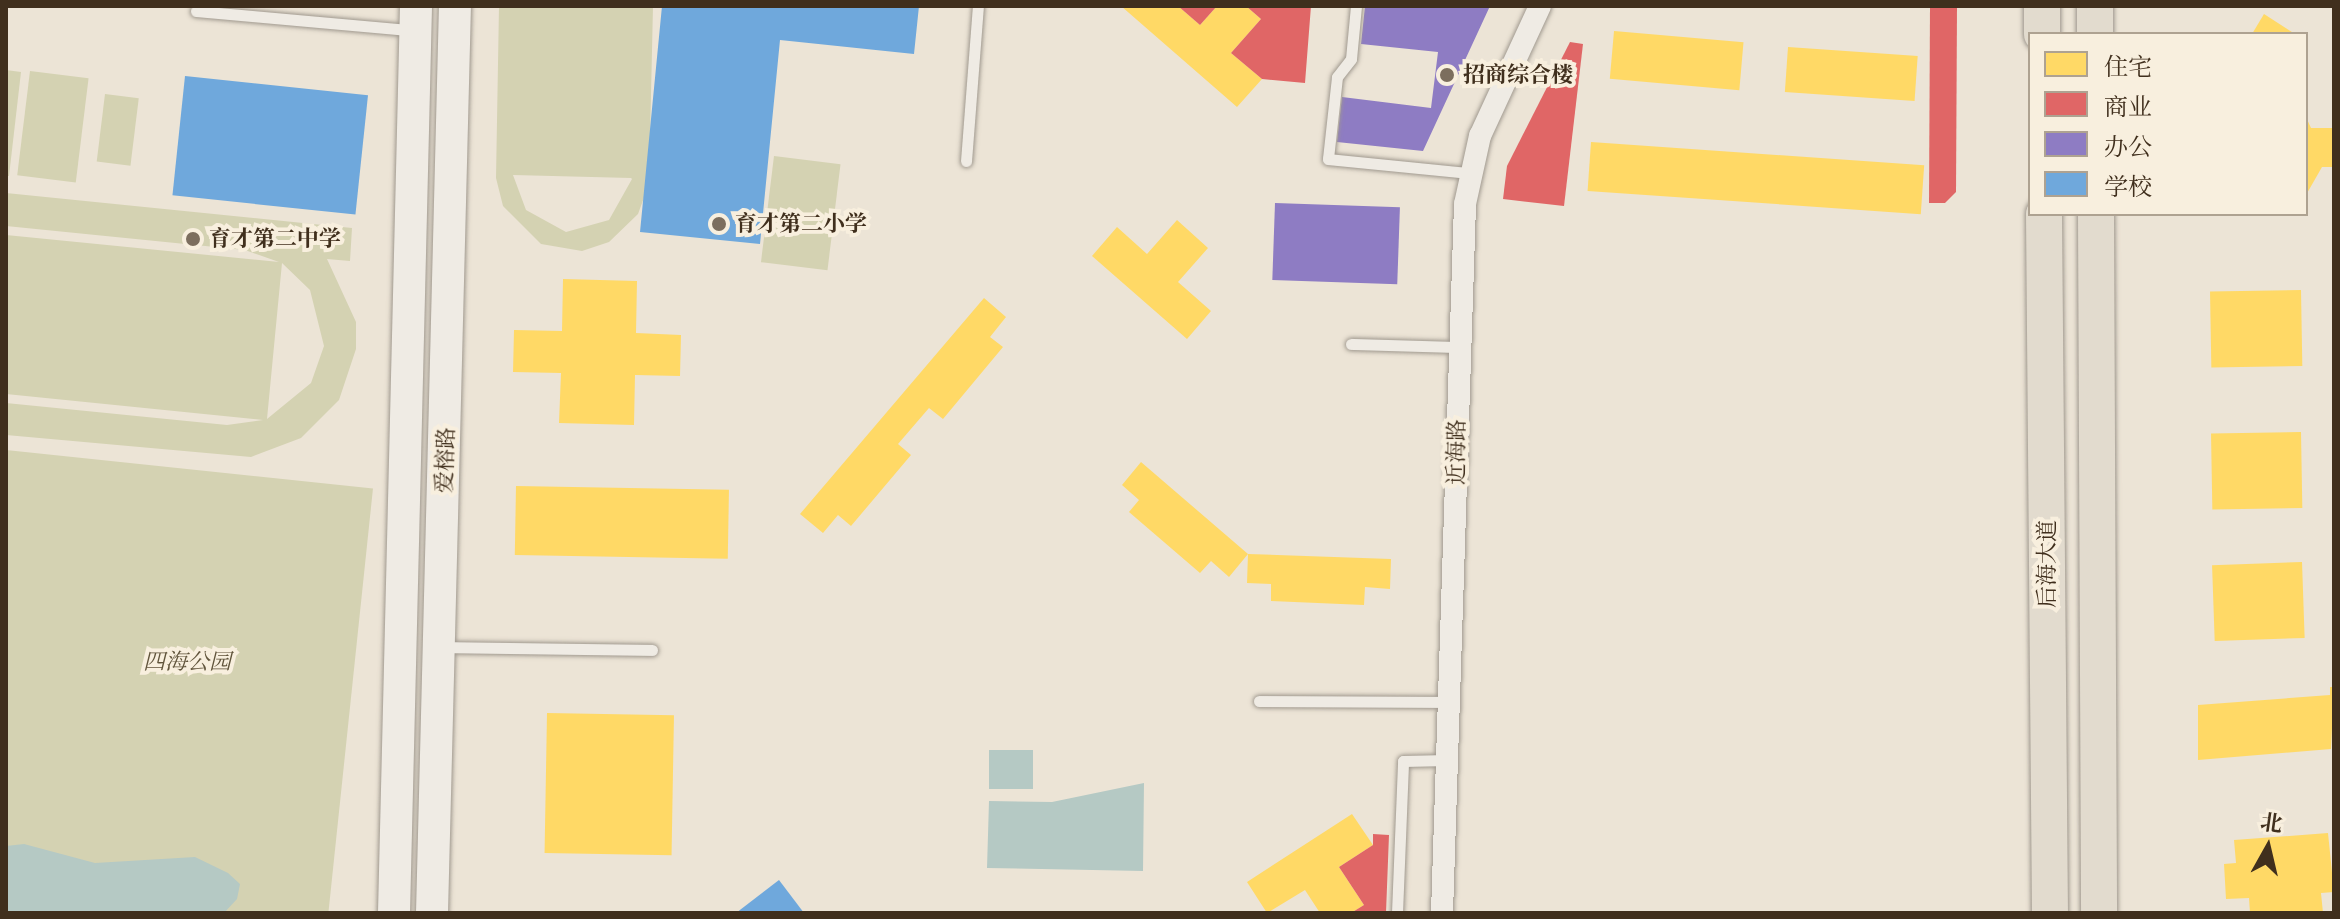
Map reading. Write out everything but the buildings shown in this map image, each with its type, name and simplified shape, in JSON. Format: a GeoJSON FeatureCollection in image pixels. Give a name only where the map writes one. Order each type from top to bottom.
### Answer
{"type":"FeatureCollection","features":[{"type":"Feature","properties":{"kind":"main road"},"geometry":{"type":"LineString","coordinates":[[2040,32],[2042,6]]}},
{"type":"Feature","properties":{"kind":"main road"},"geometry":{"type":"LineString","coordinates":[[2095,6],[2095,32]]}},
{"type":"Feature","properties":{"kind":"main road","name":"后海大道"},"geometry":{"type":"LineString","coordinates":[[2044,216],[2050,913]]}},
{"type":"Feature","properties":{"kind":"main road"},"geometry":{"type":"LineString","coordinates":[[2096,216],[2099,913]]}},
{"type":"Feature","properties":{"kind":"street","name":"爱榕路"},"geometry":{"type":"LineString","coordinates":[[432,913],[455,6]]}},
{"type":"Feature","properties":{"kind":"street","name":"近海路"},"geometry":{"type":"LineString","coordinates":[[1442,913],[1451,702],[1459,347],[1469,173],[1540,6]]}},
{"type":"Feature","properties":{"kind":"street"},"geometry":{"type":"LineString","coordinates":[[2028,6],[2039,32]]}},
{"type":"Feature","properties":{"kind":"street","name":"爱榕路"},"geometry":{"type":"LineString","coordinates":[[394,913],[411,402],[416,18]]}},
{"type":"Feature","properties":{"kind":"street"},"geometry":{"type":"LineString","coordinates":[[411,402],[447,403]]}},
{"type":"Feature","properties":{"kind":"lane"},"geometry":{"type":"LineString","coordinates":[[966,161],[978,6]]}},
{"type":"Feature","properties":{"kind":"lane"},"geometry":{"type":"LineString","coordinates":[[1356,6],[1351,59],[1337,77],[1328,159],[1469,173]]}},
{"type":"Feature","properties":{"kind":"lane"},"geometry":{"type":"LineString","coordinates":[[196,11],[416,18]]}},
{"type":"Feature","properties":{"kind":"lane"},"geometry":{"type":"LineString","coordinates":[[1351,344],[1459,347]]}},
{"type":"Feature","properties":{"kind":"lane"},"geometry":{"type":"LineString","coordinates":[[440,647],[652,650]]}},
{"type":"Feature","properties":{"kind":"lane"},"geometry":{"type":"LineString","coordinates":[[1259,701],[1451,702]]}},
{"type":"Feature","properties":{"kind":"lane"},"geometry":{"type":"LineString","coordinates":[[1397,913],[1403,761],[1449,760]]}},
{"type":"Feature","properties":{"kind":"green space"},"geometry":{"type":"Polygon","coordinates":[[[499,6],[653,6],[649,184],[638,214],[609,242],[582,251],[541,244],[503,206],[496,178],[499,6]],[[513,175],[526,210],[566,232],[609,220],[631,178],[513,175]]]}},
{"type":"Feature","properties":{"kind":"green space"},"geometry":{"type":"Polygon","coordinates":[[[6,70],[21,72],[9,176],[6,176],[6,70]]]}},
{"type":"Feature","properties":{"kind":"green space"},"geometry":{"type":"Polygon","coordinates":[[[30,71],[89,78],[76,182],[17,175],[30,71]]]}},
{"type":"Feature","properties":{"kind":"green space"},"geometry":{"type":"Polygon","coordinates":[[[105,94],[139,98],[130,166],[97,161],[105,94]]]}},
{"type":"Feature","properties":{"kind":"green space"},"geometry":{"type":"Polygon","coordinates":[[[774,156],[841,164],[827,270],[761,262],[774,156]]]}},
{"type":"Feature","properties":{"kind":"green space"},"geometry":{"type":"Polygon","coordinates":[[[6,193],[352,228],[350,261],[327,259],[356,322],[356,349],[339,400],[301,438],[251,457],[6,435],[6,403],[227,425],[263,420],[6,394],[6,235],[279,262],[245,250],[6,226],[6,193]],[[282,263],[267,419],[311,383],[324,346],[310,290],[282,263]]]}},
{"type":"Feature","properties":{"kind":"green space","name":"四海公园"},"geometry":{"type":"Polygon","coordinates":[[[6,450],[373,489],[328,913],[6,913],[6,450]]]}},
{"type":"Feature","properties":{"kind":"shaded area"},"geometry":{"type":"Polygon","coordinates":[[[989,750],[1033,750],[1033,789],[989,789],[989,750]]]}},
{"type":"Feature","properties":{"kind":"shaded area"},"geometry":{"type":"Polygon","coordinates":[[[1144,783],[1143,871],[987,868],[989,801],[1052,802],[1144,783]]]}},
{"type":"Feature","properties":{"kind":"shaded area"},"geometry":{"type":"Polygon","coordinates":[[[24,844],[95,863],[195,857],[228,873],[240,884],[237,899],[224,913],[6,913],[6,846],[24,844]]]}},
{"type":"Feature","properties":{"kind":"place","name":"招商综合楼"},"geometry":{"type":"Point","coordinates":[1447,75]}},
{"type":"Feature","properties":{"kind":"place","name":"育才第二小学"},"geometry":{"type":"Point","coordinates":[719,224]}},
{"type":"Feature","properties":{"kind":"place","name":"育才第二中学"},"geometry":{"type":"Point","coordinates":[193,239]}}]}
